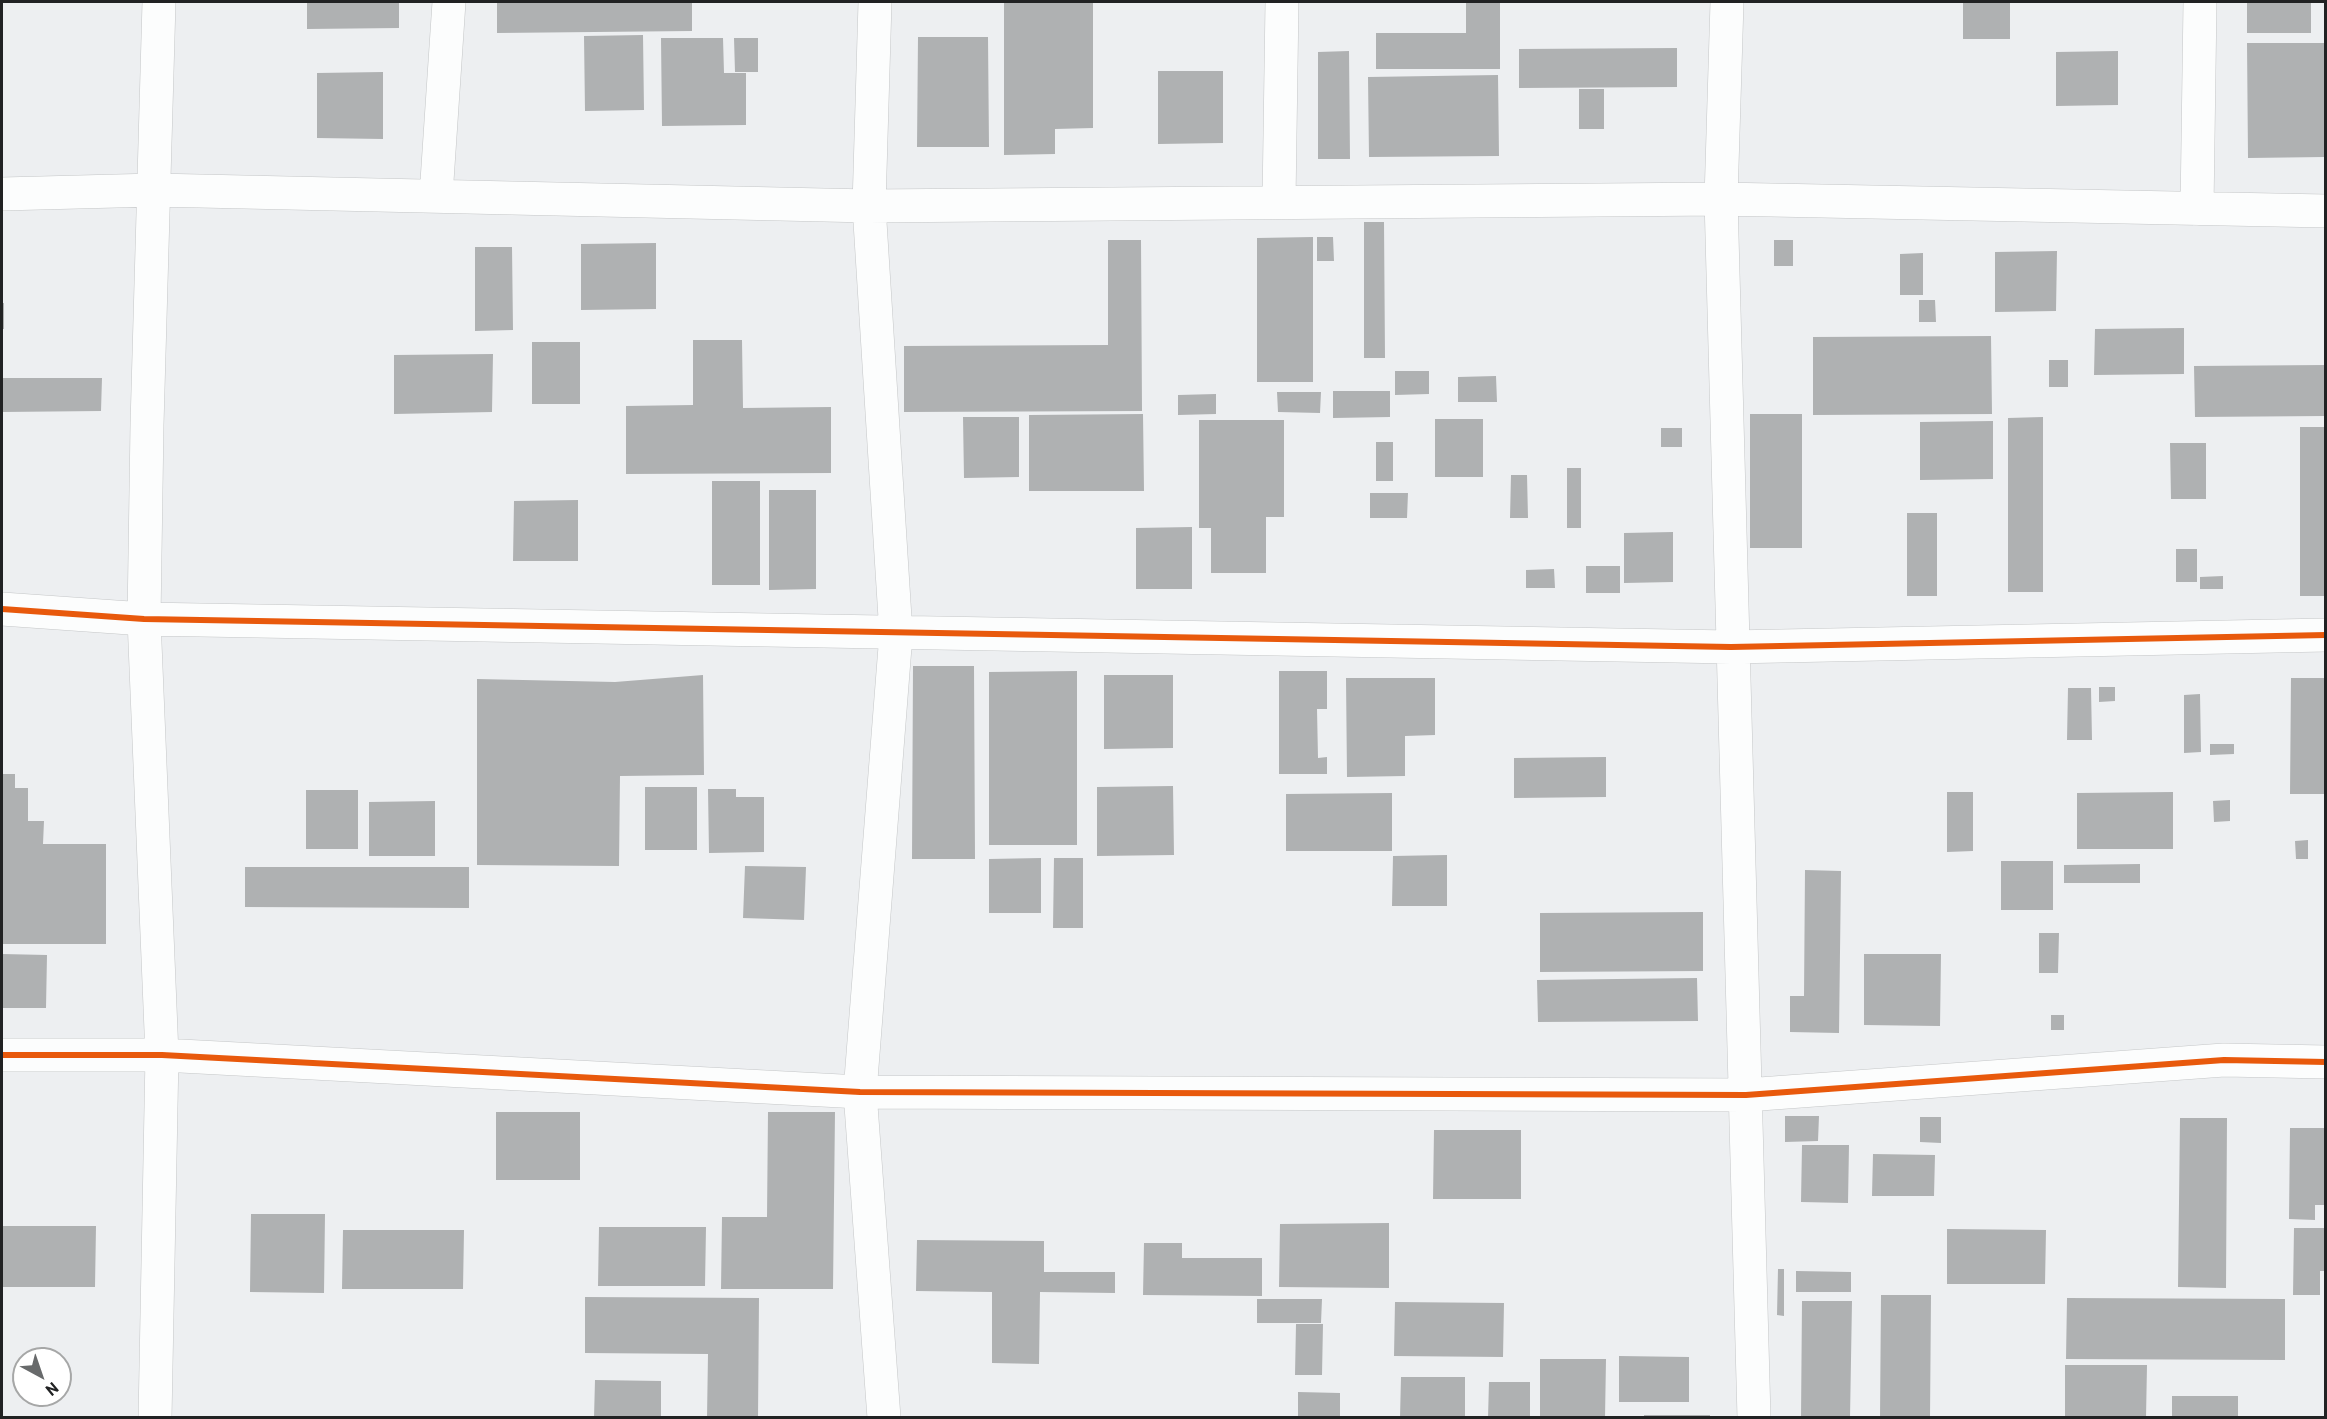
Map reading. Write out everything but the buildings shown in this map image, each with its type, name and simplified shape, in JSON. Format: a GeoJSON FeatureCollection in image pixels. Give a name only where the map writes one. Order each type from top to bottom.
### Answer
{"type":"FeatureCollection","features":[{"type":"Feature","properties":{"kind":"street"},"geometry":{"type":"LineString","coordinates":[[155,1418],[162,1055],[144,619],[159,2]]}},
{"type":"Feature","properties":{"kind":"street"},"geometry":{"type":"LineString","coordinates":[[436,196],[449,2]]}},
{"type":"Feature","properties":{"kind":"street"},"geometry":{"type":"LineString","coordinates":[[875,2],[869,206],[896,634],[860,1092],[884,1418]]}},
{"type":"Feature","properties":{"kind":"street"},"geometry":{"type":"LineString","coordinates":[[1279,201],[1282,2]]}},
{"type":"Feature","properties":{"kind":"street"},"geometry":{"type":"LineString","coordinates":[[1727,2],[1721,199],[1731,647],[1754,1418]]}},
{"type":"Feature","properties":{"kind":"street"},"geometry":{"type":"LineString","coordinates":[[2197,209],[2199,2]]}},
{"type":"Feature","properties":{"kind":"street"},"geometry":{"type":"LineString","coordinates":[[2,194],[155,190],[869,206],[1721,199],[2325,211]]}},
{"type":"Feature","properties":{"kind":"street"},"geometry":{"type":"LineString","coordinates":[[2,609],[144,619],[1731,647],[2325,635]]}},
{"type":"Feature","properties":{"kind":"street"},"geometry":{"type":"LineString","coordinates":[[2,1055],[162,1055],[860,1092],[1746,1095],[2224,1060],[2325,1062]]}},
{"type":"Feature","properties":{"kind":"cycle path"},"geometry":{"type":"LineString","coordinates":[[2,609],[144,619],[1731,647],[2326,635]]}},
{"type":"Feature","properties":{"kind":"cycle path"},"geometry":{"type":"LineString","coordinates":[[2,1055],[162,1055],[860,1092],[1746,1095],[2224,1060],[2326,1062]]}}]}
